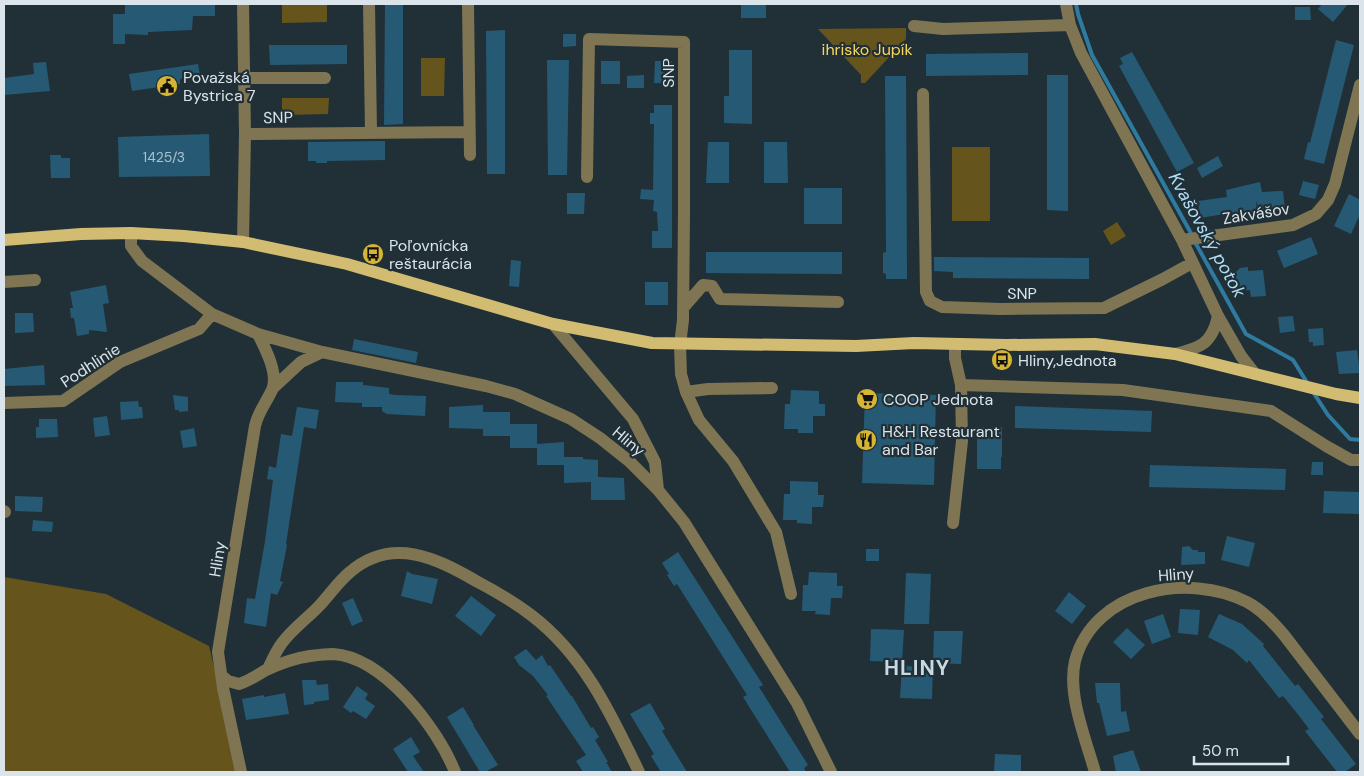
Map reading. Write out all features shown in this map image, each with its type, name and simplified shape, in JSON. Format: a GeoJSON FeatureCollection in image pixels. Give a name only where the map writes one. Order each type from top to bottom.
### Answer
{"type":"FeatureCollection","features":[{"type":"Feature","properties":{"kind":"main road"},"geometry":{"type":"LineString","coordinates":[[4,240],[81,234],[131,233],[184,236],[270,246],[347,264],[553,324],[652,343],[680,345],[856,346],[1095,344],[1175,354],[1336,394],[1360,398]]}},
{"type":"Feature","properties":{"kind":"street","name":"SNP"},"geometry":{"type":"LineString","coordinates":[[242,242],[245,134],[243,4]]}},
{"type":"Feature","properties":{"kind":"street"},"geometry":{"type":"LineString","coordinates":[[369,4],[371,132]]}},
{"type":"Feature","properties":{"kind":"street"},"geometry":{"type":"LineString","coordinates":[[468,4],[470,155]]}},
{"type":"Feature","properties":{"kind":"street"},"geometry":{"type":"LineString","coordinates":[[1066,4],[1070,25],[1081,54],[1190,239],[1192,262],[1218,316],[1241,356],[1255,374]]}},
{"type":"Feature","properties":{"kind":"street"},"geometry":{"type":"LineString","coordinates":[[914,26],[943,29],[1070,25]]}},
{"type":"Feature","properties":{"kind":"street","name":"SNP"},"geometry":{"type":"LineString","coordinates":[[587,177],[589,39],[684,42],[683,308],[680,345]]}},
{"type":"Feature","properties":{"kind":"street"},"geometry":{"type":"LineString","coordinates":[[244,78],[326,78]]}},
{"type":"Feature","properties":{"kind":"street","name":"Zakvášov"},"geometry":{"type":"LineString","coordinates":[[1190,239],[1293,225],[1316,214],[1328,200],[1335,184],[1360,85]]}},
{"type":"Feature","properties":{"kind":"street","name":"SNP"},"geometry":{"type":"LineString","coordinates":[[923,94],[926,292],[930,301],[942,307],[1001,309],[1104,308],[1163,279],[1192,262]]}},
{"type":"Feature","properties":{"kind":"street","name":"SNP"},"geometry":{"type":"LineString","coordinates":[[245,134],[469,132]]}},
{"type":"Feature","properties":{"kind":"street","name":"Hliny"},"geometry":{"type":"LineString","coordinates":[[131,233],[131,246],[142,261],[212,314],[258,334],[322,352],[486,386],[514,394],[571,420],[600,438],[629,460],[658,490],[684,522],[797,703],[830,772]]}},
{"type":"Feature","properties":{"kind":"street"},"geometry":{"type":"LineString","coordinates":[[4,282],[35,280]]}},
{"type":"Feature","properties":{"kind":"street"},"geometry":{"type":"LineString","coordinates":[[683,308],[703,286],[712,286],[720,299],[838,302]]}},
{"type":"Feature","properties":{"kind":"street","name":"Podhlinie"},"geometry":{"type":"LineString","coordinates":[[4,403],[63,401],[120,362],[199,329],[212,314]]}},
{"type":"Feature","properties":{"kind":"street"},"geometry":{"type":"LineString","coordinates":[[1175,354],[1194,349],[1205,342],[1215,331],[1218,316]]}},
{"type":"Feature","properties":{"kind":"street"},"geometry":{"type":"LineString","coordinates":[[553,324],[568,339],[633,419],[655,462],[658,490]]}},
{"type":"Feature","properties":{"kind":"street"},"geometry":{"type":"LineString","coordinates":[[258,334],[270,359],[273,388]]}},
{"type":"Feature","properties":{"kind":"street"},"geometry":{"type":"LineString","coordinates":[[953,523],[962,441],[961,385],[955,358],[955,344]]}},
{"type":"Feature","properties":{"kind":"street"},"geometry":{"type":"LineString","coordinates":[[680,345],[681,374],[686,392],[699,420],[734,461],[776,532],[792,594]]}},
{"type":"Feature","properties":{"kind":"street","name":"Hliny"},"geometry":{"type":"LineString","coordinates":[[241,772],[223,688],[223,677],[218,652],[255,426],[261,408],[273,388],[301,362],[322,352]]}},
{"type":"Feature","properties":{"kind":"street"},"geometry":{"type":"LineString","coordinates":[[961,385],[1123,390],[1271,411],[1351,460],[1360,460]]}},
{"type":"Feature","properties":{"kind":"street"},"geometry":{"type":"LineString","coordinates":[[686,392],[708,388],[772,388]]}},
{"type":"Feature","properties":{"kind":"street"},"geometry":{"type":"LineString","coordinates":[[268,669],[283,642],[355,568],[377,557],[393,552],[424,555],[446,564],[517,605],[538,620],[556,638],[580,664],[598,690],[639,772]]}},
{"type":"Feature","properties":{"kind":"street","name":"Hliny"},"geometry":{"type":"LineString","coordinates":[[1095,772],[1074,693],[1074,668],[1080,648],[1092,628],[1122,603],[1144,594],[1171,588],[1197,587],[1209,589],[1233,596],[1257,608],[1284,635],[1360,734]]}},
{"type":"Feature","properties":{"kind":"street"},"geometry":{"type":"LineString","coordinates":[[223,677],[228,681],[239,684],[268,669],[308,656],[334,654],[369,666],[392,683],[420,712],[441,744],[455,772]]}},
{"type":"Feature","properties":{"kind":"green space"},"geometry":{"type":"Polygon","coordinates":[[[282,4],[327,4],[327,22],[282,23],[282,4]]]}},
{"type":"Feature","properties":{"kind":"green space","name":"ihrisko Jupík"},"geometry":{"type":"Polygon","coordinates":[[[906,28],[906,39],[865,83],[861,83],[861,75],[818,29],[906,28]]]}},
{"type":"Feature","properties":{"kind":"green space"},"geometry":{"type":"Polygon","coordinates":[[[421,58],[445,58],[444,96],[421,96],[421,58]]]}},
{"type":"Feature","properties":{"kind":"green space"},"geometry":{"type":"Polygon","coordinates":[[[282,98],[329,98],[328,114],[282,115],[282,98]]]}},
{"type":"Feature","properties":{"kind":"green space"},"geometry":{"type":"Polygon","coordinates":[[[952,147],[990,147],[990,221],[952,221],[952,147]]]}},
{"type":"Feature","properties":{"kind":"green space"},"geometry":{"type":"Polygon","coordinates":[[[1117,222],[1126,236],[1111,245],[1103,231],[1117,222]]]}},
{"type":"Feature","properties":{"kind":"green space"},"geometry":{"type":"Polygon","coordinates":[[[4,577],[106,594],[209,646],[239,772],[4,772],[4,577]]]}},
{"type":"Feature","properties":{"kind":"building"},"geometry":{"type":"Polygon","coordinates":[[[125,4],[215,4],[215,16],[193,16],[192,30],[148,32],[148,35],[125,34],[125,44],[113,44],[113,14],[125,14],[125,4]]]}},
{"type":"Feature","properties":{"kind":"building"},"geometry":{"type":"Polygon","coordinates":[[[385,4],[403,4],[403,124],[384,125],[385,4]]]}},
{"type":"Feature","properties":{"kind":"building"},"geometry":{"type":"Polygon","coordinates":[[[741,4],[766,4],[766,18],[741,18],[741,4]]]}},
{"type":"Feature","properties":{"kind":"building"},"geometry":{"type":"Polygon","coordinates":[[[1322,4],[1348,4],[1333,22],[1318,9],[1322,4]]]}},
{"type":"Feature","properties":{"kind":"building"},"geometry":{"type":"Polygon","coordinates":[[[1295,7],[1310,7],[1311,20],[1295,20],[1295,7]]]}},
{"type":"Feature","properties":{"kind":"building"},"geometry":{"type":"Polygon","coordinates":[[[505,30],[505,174],[487,174],[486,31],[505,30]]]}},
{"type":"Feature","properties":{"kind":"building"},"geometry":{"type":"Polygon","coordinates":[[[563,34],[576,34],[576,46],[563,47],[563,34]]]}},
{"type":"Feature","properties":{"kind":"building"},"geometry":{"type":"Polygon","coordinates":[[[1336,40],[1354,45],[1324,164],[1304,159],[1308,142],[1310,143],[1336,40]]]}},
{"type":"Feature","properties":{"kind":"building"},"geometry":{"type":"Polygon","coordinates":[[[269,45],[347,45],[347,64],[270,65],[269,45]]]}},
{"type":"Feature","properties":{"kind":"building"},"geometry":{"type":"Polygon","coordinates":[[[729,50],[752,50],[752,124],[724,123],[724,96],[729,96],[729,50]]]}},
{"type":"Feature","properties":{"kind":"building"},"geometry":{"type":"Polygon","coordinates":[[[1132,52],[1194,163],[1177,172],[1119,66],[1123,64],[1120,58],[1132,52]]]}},
{"type":"Feature","properties":{"kind":"building"},"geometry":{"type":"Polygon","coordinates":[[[1028,53],[1028,75],[926,76],[926,54],[1028,53]]]}},
{"type":"Feature","properties":{"kind":"building"},"geometry":{"type":"Polygon","coordinates":[[[547,60],[569,60],[567,175],[548,175],[547,60]]]}},
{"type":"Feature","properties":{"kind":"building"},"geometry":{"type":"Polygon","coordinates":[[[601,61],[620,61],[620,84],[601,84],[601,61]]]}},
{"type":"Feature","properties":{"kind":"building"},"geometry":{"type":"Polygon","coordinates":[[[655,61],[672,61],[672,83],[654,83],[655,61]]]}},
{"type":"Feature","properties":{"kind":"building"},"geometry":{"type":"Polygon","coordinates":[[[46,62],[50,91],[4,95],[4,78],[34,74],[33,63],[46,62]]]}},
{"type":"Feature","properties":{"kind":"building"},"geometry":{"type":"Polygon","coordinates":[[[198,64],[200,76],[180,79],[180,84],[132,91],[129,74],[198,64]]]}},
{"type":"Feature","properties":{"kind":"building"},"geometry":{"type":"Polygon","coordinates":[[[644,75],[644,88],[627,88],[627,76],[644,75]]]}},
{"type":"Feature","properties":{"kind":"building"},"geometry":{"type":"Polygon","coordinates":[[[1047,75],[1068,75],[1068,211],[1047,210],[1047,75]]]}},
{"type":"Feature","properties":{"kind":"building"},"geometry":{"type":"Polygon","coordinates":[[[885,76],[906,76],[907,279],[886,279],[886,274],[883,273],[883,253],[886,252],[885,76]]]}},
{"type":"Feature","properties":{"kind":"building"},"geometry":{"type":"Polygon","coordinates":[[[654,105],[672,105],[672,248],[652,248],[652,231],[658,231],[657,212],[653,211],[654,200],[640,199],[641,189],[653,190],[654,124],[650,124],[650,113],[654,113],[654,105]]]}},
{"type":"Feature","properties":{"kind":"building"},"geometry":{"type":"Polygon","coordinates":[[[209,134],[210,176],[119,177],[118,137],[209,134]]]}},
{"type":"Feature","properties":{"kind":"building"},"geometry":{"type":"Polygon","coordinates":[[[385,141],[385,160],[327,161],[327,163],[308,161],[308,142],[385,141]]]}},
{"type":"Feature","properties":{"kind":"building"},"geometry":{"type":"Polygon","coordinates":[[[708,142],[729,142],[729,183],[706,183],[708,142]]]}},
{"type":"Feature","properties":{"kind":"building"},"geometry":{"type":"Polygon","coordinates":[[[764,142],[787,142],[788,183],[764,183],[764,142]]]}},
{"type":"Feature","properties":{"kind":"building"},"geometry":{"type":"Polygon","coordinates":[[[50,155],[61,155],[61,158],[70,158],[70,178],[51,178],[50,155]]]}},
{"type":"Feature","properties":{"kind":"building"},"geometry":{"type":"Polygon","coordinates":[[[1218,156],[1223,166],[1202,178],[1197,168],[1218,156]]]}},
{"type":"Feature","properties":{"kind":"building"},"geometry":{"type":"Polygon","coordinates":[[[1303,181],[1319,185],[1315,199],[1299,195],[1303,181]]]}},
{"type":"Feature","properties":{"kind":"building"},"geometry":{"type":"Polygon","coordinates":[[[1260,182],[1262,192],[1283,191],[1285,210],[1261,212],[1256,201],[1257,212],[1200,218],[1198,201],[1227,197],[1226,190],[1260,182]]]}},
{"type":"Feature","properties":{"kind":"building"},"geometry":{"type":"Polygon","coordinates":[[[804,188],[842,188],[842,224],[804,224],[804,188]]]}},
{"type":"Feature","properties":{"kind":"building"},"geometry":{"type":"Polygon","coordinates":[[[567,193],[585,193],[584,214],[567,214],[567,193]]]}},
{"type":"Feature","properties":{"kind":"building"},"geometry":{"type":"Polygon","coordinates":[[[1349,194],[1360,200],[1360,214],[1351,234],[1334,226],[1349,194]]]}},
{"type":"Feature","properties":{"kind":"building"},"geometry":{"type":"Polygon","coordinates":[[[1311,237],[1318,254],[1284,268],[1277,251],[1311,237]]]}},
{"type":"Feature","properties":{"kind":"building"},"geometry":{"type":"Polygon","coordinates":[[[706,252],[842,252],[842,274],[706,273],[706,252]]]}},
{"type":"Feature","properties":{"kind":"building"},"geometry":{"type":"Polygon","coordinates":[[[934,257],[1089,258],[1089,279],[953,278],[953,272],[934,271],[934,257]]]}},
{"type":"Feature","properties":{"kind":"building"},"geometry":{"type":"Polygon","coordinates":[[[511,260],[521,261],[519,287],[509,286],[511,260]]]}},
{"type":"Feature","properties":{"kind":"building"},"geometry":{"type":"Polygon","coordinates":[[[1248,267],[1248,271],[1263,270],[1266,296],[1251,297],[1250,290],[1234,292],[1232,273],[1235,273],[1240,268],[1248,267]]]}},
{"type":"Feature","properties":{"kind":"building"},"geometry":{"type":"Polygon","coordinates":[[[645,282],[668,282],[668,305],[645,305],[645,282]]]}},
{"type":"Feature","properties":{"kind":"building"},"geometry":{"type":"Polygon","coordinates":[[[106,285],[109,303],[103,304],[107,332],[89,330],[89,334],[77,336],[74,318],[71,318],[70,308],[73,308],[70,292],[106,285]]]}},
{"type":"Feature","properties":{"kind":"building"},"geometry":{"type":"Polygon","coordinates":[[[15,313],[33,313],[34,332],[15,333],[15,313]]]}},
{"type":"Feature","properties":{"kind":"building"},"geometry":{"type":"Polygon","coordinates":[[[1293,316],[1295,331],[1280,333],[1278,317],[1293,316]]]}},
{"type":"Feature","properties":{"kind":"building"},"geometry":{"type":"Polygon","coordinates":[[[1323,328],[1324,345],[1313,346],[1313,342],[1309,342],[1308,329],[1323,328]]]}},
{"type":"Feature","properties":{"kind":"building"},"geometry":{"type":"Polygon","coordinates":[[[354,339],[418,352],[416,363],[352,350],[354,339]]]}},
{"type":"Feature","properties":{"kind":"building"},"geometry":{"type":"Polygon","coordinates":[[[1357,350],[1360,373],[1339,374],[1336,352],[1357,350]]]}},
{"type":"Feature","properties":{"kind":"building"},"geometry":{"type":"Polygon","coordinates":[[[44,365],[45,385],[4,386],[4,369],[44,365]]]}},
{"type":"Feature","properties":{"kind":"building"},"geometry":{"type":"Polygon","coordinates":[[[336,382],[363,382],[363,385],[389,388],[389,394],[426,396],[425,416],[387,414],[382,411],[382,407],[362,407],[362,403],[335,402],[336,382]]]}},
{"type":"Feature","properties":{"kind":"building"},"geometry":{"type":"Polygon","coordinates":[[[791,390],[819,391],[819,404],[825,404],[825,416],[813,416],[813,433],[798,433],[798,429],[784,429],[785,404],[790,404],[791,390]]]}},
{"type":"Feature","properties":{"kind":"building"},"geometry":{"type":"Polygon","coordinates":[[[865,393],[936,395],[934,485],[862,483],[865,393]]]}},
{"type":"Feature","properties":{"kind":"building"},"geometry":{"type":"Polygon","coordinates":[[[173,395],[188,397],[188,411],[179,412],[179,410],[175,410],[173,395]]]}},
{"type":"Feature","properties":{"kind":"building"},"geometry":{"type":"Polygon","coordinates":[[[138,401],[139,407],[142,407],[143,418],[121,420],[120,402],[138,401]]]}},
{"type":"Feature","properties":{"kind":"building"},"geometry":{"type":"Polygon","coordinates":[[[483,405],[483,412],[510,412],[510,424],[537,424],[537,444],[564,442],[564,465],[537,465],[537,448],[510,448],[510,436],[483,436],[483,429],[449,428],[449,407],[483,405]]]}},
{"type":"Feature","properties":{"kind":"building"},"geometry":{"type":"Polygon","coordinates":[[[1015,406],[1152,411],[1151,432],[1015,428],[1015,406]]]}},
{"type":"Feature","properties":{"kind":"building"},"geometry":{"type":"Polygon","coordinates":[[[297,407],[319,410],[316,429],[304,427],[280,581],[283,582],[277,595],[271,593],[266,627],[244,623],[247,598],[255,599],[265,541],[273,480],[267,479],[269,466],[276,468],[281,434],[292,436],[297,407]]]}},
{"type":"Feature","properties":{"kind":"building"},"geometry":{"type":"Polygon","coordinates":[[[107,416],[110,435],[95,437],[93,418],[107,416]]]}},
{"type":"Feature","properties":{"kind":"building"},"geometry":{"type":"Polygon","coordinates":[[[39,419],[57,419],[58,437],[36,438],[36,427],[39,427],[39,419]]]}},
{"type":"Feature","properties":{"kind":"building"},"geometry":{"type":"Polygon","coordinates":[[[977,427],[1002,427],[1001,469],[977,469],[977,427]]]}},
{"type":"Feature","properties":{"kind":"building"},"geometry":{"type":"Polygon","coordinates":[[[194,428],[197,446],[183,448],[180,431],[194,428]]]}},
{"type":"Feature","properties":{"kind":"building"},"geometry":{"type":"Polygon","coordinates":[[[564,457],[583,457],[583,459],[598,460],[598,477],[624,478],[625,500],[591,500],[591,482],[564,483],[564,457]]]}},
{"type":"Feature","properties":{"kind":"building"},"geometry":{"type":"Polygon","coordinates":[[[1312,462],[1323,462],[1323,475],[1311,475],[1312,462]]]}},
{"type":"Feature","properties":{"kind":"building"},"geometry":{"type":"Polygon","coordinates":[[[1150,465],[1286,469],[1285,490],[1149,487],[1150,465]]]}},
{"type":"Feature","properties":{"kind":"building"},"geometry":{"type":"Polygon","coordinates":[[[790,481],[818,482],[818,495],[824,495],[823,507],[812,507],[812,524],[797,523],[797,520],[783,520],[784,494],[790,494],[790,481]]]}},
{"type":"Feature","properties":{"kind":"building"},"geometry":{"type":"Polygon","coordinates":[[[1324,491],[1360,492],[1360,514],[1323,513],[1324,491]]]}},
{"type":"Feature","properties":{"kind":"building"},"geometry":{"type":"Polygon","coordinates":[[[15,496],[43,497],[42,512],[15,511],[15,496]]]}},
{"type":"Feature","properties":{"kind":"building"},"geometry":{"type":"Polygon","coordinates":[[[33,520],[53,522],[52,532],[32,531],[33,520]]]}},
{"type":"Feature","properties":{"kind":"building"},"geometry":{"type":"Polygon","coordinates":[[[1227,536],[1255,543],[1249,567],[1221,560],[1227,536]]]}},
{"type":"Feature","properties":{"kind":"building"},"geometry":{"type":"Polygon","coordinates":[[[1189,546],[1193,550],[1198,550],[1198,552],[1205,552],[1205,564],[1181,565],[1182,547],[1189,546]]]}},
{"type":"Feature","properties":{"kind":"building"},"geometry":{"type":"Polygon","coordinates":[[[866,549],[879,549],[879,561],[866,561],[866,549]]]}},
{"type":"Feature","properties":{"kind":"building"},"geometry":{"type":"Polygon","coordinates":[[[678,552],[763,685],[759,687],[808,765],[804,768],[806,772],[790,772],[743,697],[747,695],[677,584],[674,586],[667,575],[669,574],[662,563],[678,552]]]}},
{"type":"Feature","properties":{"kind":"building"},"geometry":{"type":"Polygon","coordinates":[[[407,571],[412,574],[438,579],[432,604],[401,596],[407,571]]]}},
{"type":"Feature","properties":{"kind":"building"},"geometry":{"type":"Polygon","coordinates":[[[809,572],[837,573],[837,586],[843,586],[842,598],[831,598],[830,615],[815,614],[816,611],[802,611],[803,585],[808,585],[809,572]]]}},
{"type":"Feature","properties":{"kind":"building"},"geometry":{"type":"Polygon","coordinates":[[[906,573],[931,574],[929,624],[904,624],[906,573]]]}},
{"type":"Feature","properties":{"kind":"building"},"geometry":{"type":"Polygon","coordinates":[[[1069,592],[1086,606],[1072,624],[1055,611],[1069,592]]]}},
{"type":"Feature","properties":{"kind":"building"},"geometry":{"type":"Polygon","coordinates":[[[471,596],[496,615],[481,636],[455,616],[471,596]]]}},
{"type":"Feature","properties":{"kind":"building"},"geometry":{"type":"Polygon","coordinates":[[[353,598],[363,621],[352,626],[342,603],[353,598]]]}},
{"type":"Feature","properties":{"kind":"building"},"geometry":{"type":"Polygon","coordinates":[[[1180,609],[1200,610],[1198,635],[1178,633],[1180,609]]]}},
{"type":"Feature","properties":{"kind":"building"},"geometry":{"type":"Polygon","coordinates":[[[1163,614],[1171,637],[1152,644],[1144,621],[1163,614]]]}},
{"type":"Feature","properties":{"kind":"building"},"geometry":{"type":"Polygon","coordinates":[[[1219,614],[1242,624],[1264,644],[1263,646],[1295,686],[1298,684],[1324,717],[1321,719],[1356,764],[1345,772],[1337,772],[1305,731],[1309,729],[1300,717],[1283,696],[1279,698],[1249,660],[1247,663],[1233,650],[1208,637],[1219,614]]]}},
{"type":"Feature","properties":{"kind":"building"},"geometry":{"type":"Polygon","coordinates":[[[1127,628],[1145,645],[1131,659],[1113,642],[1127,628]]]}},
{"type":"Feature","properties":{"kind":"building"},"geometry":{"type":"Polygon","coordinates":[[[871,629],[904,630],[902,662],[870,661],[871,629]]]}},
{"type":"Feature","properties":{"kind":"building"},"geometry":{"type":"Polygon","coordinates":[[[934,631],[963,631],[961,664],[933,663],[934,631]]]}},
{"type":"Feature","properties":{"kind":"building"},"geometry":{"type":"Polygon","coordinates":[[[526,649],[536,660],[542,655],[548,666],[550,665],[572,696],[591,728],[593,727],[599,737],[595,740],[612,772],[583,772],[576,761],[586,755],[546,696],[548,695],[533,676],[519,665],[514,657],[526,649]]]}},
{"type":"Feature","properties":{"kind":"building"},"geometry":{"type":"Polygon","coordinates":[[[902,666],[933,667],[932,699],[900,698],[902,666]]]}},
{"type":"Feature","properties":{"kind":"building"},"geometry":{"type":"Polygon","coordinates":[[[302,680],[316,680],[317,685],[328,684],[329,700],[304,705],[302,680]]]}},
{"type":"Feature","properties":{"kind":"building"},"geometry":{"type":"Polygon","coordinates":[[[1095,683],[1120,683],[1121,712],[1126,711],[1130,731],[1107,736],[1099,703],[1097,703],[1095,683]]]}},
{"type":"Feature","properties":{"kind":"building"},"geometry":{"type":"Polygon","coordinates":[[[357,686],[368,694],[365,699],[375,706],[366,719],[353,711],[351,713],[343,707],[357,686]]]}},
{"type":"Feature","properties":{"kind":"building"},"geometry":{"type":"Polygon","coordinates":[[[285,693],[289,714],[246,720],[242,699],[285,693]]]}},
{"type":"Feature","properties":{"kind":"building"},"geometry":{"type":"Polygon","coordinates":[[[650,703],[665,729],[662,731],[687,772],[661,772],[651,756],[654,754],[630,714],[650,703]]]}},
{"type":"Feature","properties":{"kind":"building"},"geometry":{"type":"Polygon","coordinates":[[[463,707],[498,765],[485,772],[480,772],[447,717],[463,707]]]}},
{"type":"Feature","properties":{"kind":"building"},"geometry":{"type":"Polygon","coordinates":[[[411,737],[420,752],[413,756],[424,772],[408,772],[393,749],[411,737]]]}},
{"type":"Feature","properties":{"kind":"building"},"geometry":{"type":"Polygon","coordinates":[[[1133,750],[1141,772],[1116,772],[1113,756],[1133,750]]]}},
{"type":"Feature","properties":{"kind":"building"},"geometry":{"type":"Polygon","coordinates":[[[995,754],[1021,755],[1021,772],[994,772],[995,754]]]}},
{"type":"Feature","properties":{"kind":"waterway","name":"Kvašovský potok"},"geometry":{"type":"LineString","coordinates":[[1076,4],[1092,55],[1192,235]]}},
{"type":"Feature","properties":{"kind":"waterway","name":"Kvašovský potok"},"geometry":{"type":"LineString","coordinates":[[1195,242],[1246,334],[1293,360],[1308,384]]}},
{"type":"Feature","properties":{"kind":"waterway","name":"Kvašovský potok"},"geometry":{"type":"LineString","coordinates":[[1313,392],[1328,415],[1350,439],[1360,440]]}},
{"type":"Feature","properties":{"kind":"place","name":"Považská Bystrica 7"},"geometry":{"type":"Point","coordinates":[167,86]}},
{"type":"Feature","properties":{"kind":"place","name":"Poľovnícka reštaurácia"},"geometry":{"type":"Point","coordinates":[373,254]}},
{"type":"Feature","properties":{"kind":"place","name":"Hliny,Jednota"},"geometry":{"type":"Point","coordinates":[1002,360]}},
{"type":"Feature","properties":{"kind":"place","name":"COOP Jednota"},"geometry":{"type":"Point","coordinates":[867,399]}},
{"type":"Feature","properties":{"kind":"place","name":"H&H Restaurant and Bar"},"geometry":{"type":"Point","coordinates":[866,440]}},
{"type":"Feature","properties":{"kind":"district","name":"HLINY"},"geometry":{"type":"Point","coordinates":[917,668]}}]}
